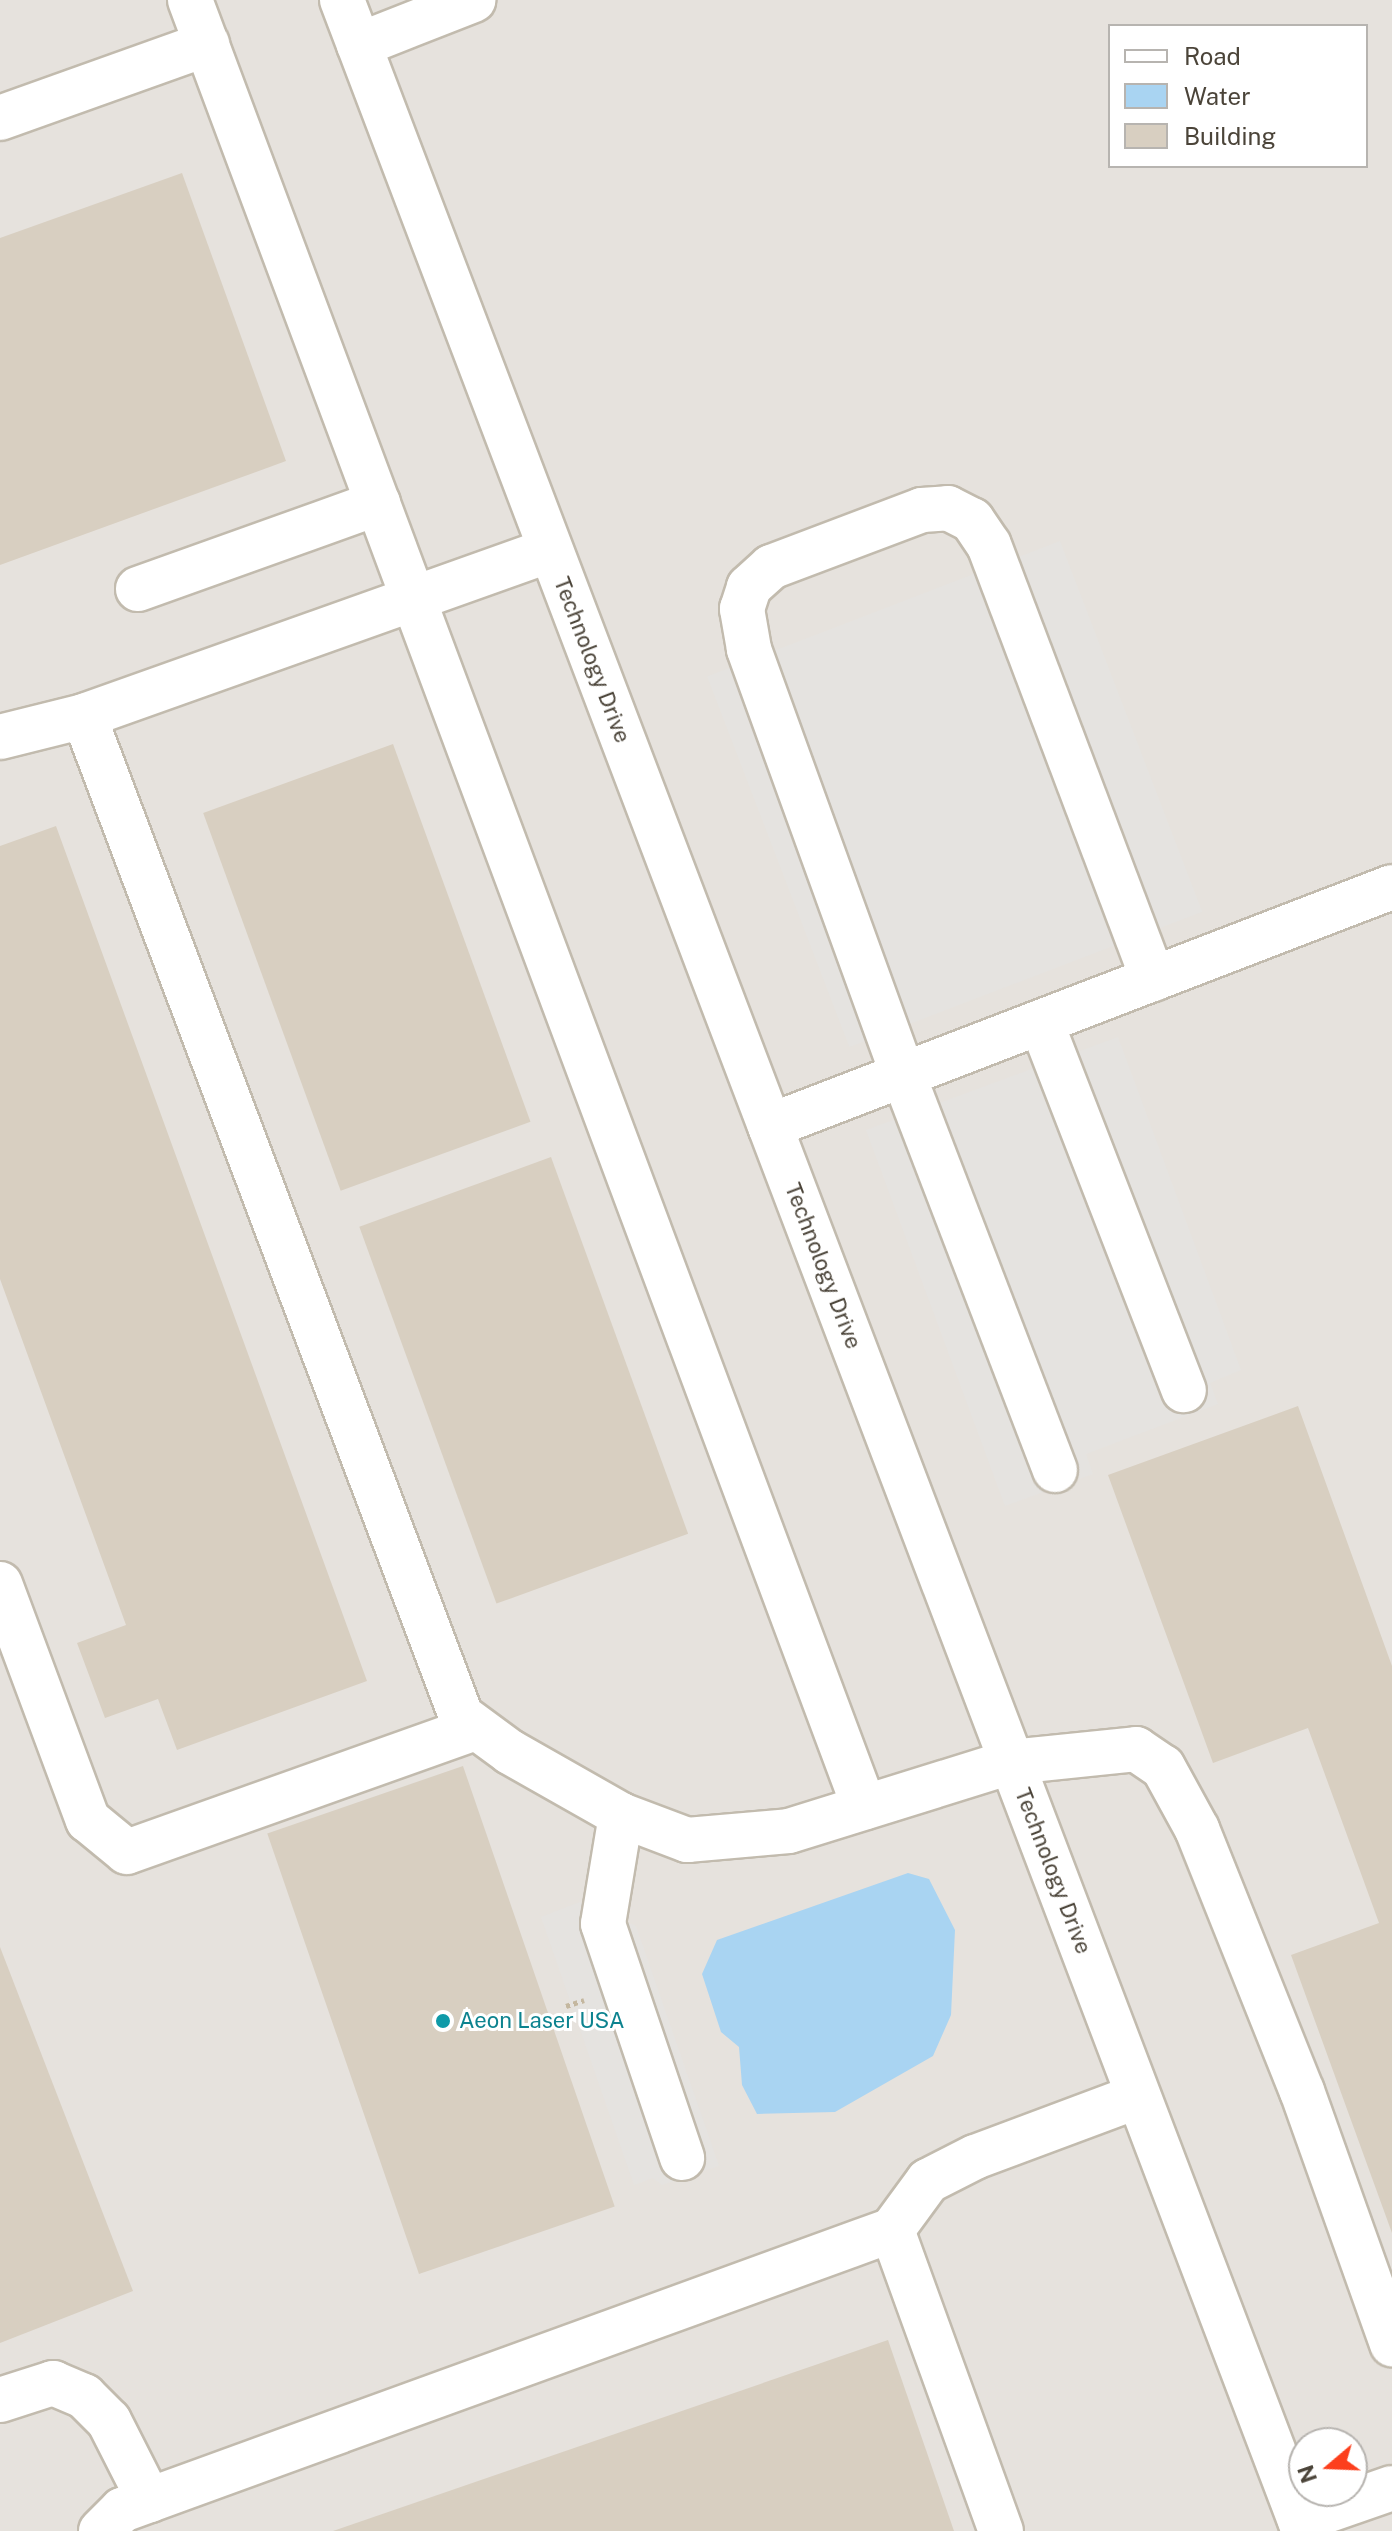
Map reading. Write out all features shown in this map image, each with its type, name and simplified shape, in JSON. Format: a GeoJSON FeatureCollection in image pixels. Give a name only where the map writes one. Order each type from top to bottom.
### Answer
{"type":"FeatureCollection","features":[{"type":"Feature","properties":{"kind":"street"},"geometry":{"type":"LineString","coordinates":[[190,0],[864,1807]]}},
{"type":"Feature","properties":{"kind":"street","name":"Technology Drive"},"geometry":{"type":"LineString","coordinates":[[342,0],[1302,2526]]}},
{"type":"Feature","properties":{"kind":"street"},"geometry":{"type":"LineString","coordinates":[[359,45],[473,0]]}},
{"type":"Feature","properties":{"kind":"street"},"geometry":{"type":"LineString","coordinates":[[0,118],[207,44]]}},
{"type":"Feature","properties":{"kind":"street"},"geometry":{"type":"LineString","coordinates":[[138,589],[378,503]]}},
{"type":"Feature","properties":{"kind":"street"},"geometry":{"type":"LineString","coordinates":[[1055,1470],[903,1075],[749,649],[742,609],[749,587],[771,567],[922,510],[948,508],[972,520],[989,545],[1153,979]]}},
{"type":"Feature","properties":{"kind":"street"},"geometry":{"type":"LineString","coordinates":[[0,737],[84,716],[550,550]]}},
{"type":"Feature","properties":{"kind":"street"},"geometry":{"type":"LineString","coordinates":[[84,716],[461,1716],[621,1815],[687,1840],[789,1831],[1011,1762],[1136,1749],[1163,1767],[1197,1829],[1302,2091],[1392,2344]]}},
{"type":"Feature","properties":{"kind":"street"},"geometry":{"type":"LineString","coordinates":[[770,1126],[1392,887]]}},
{"type":"Feature","properties":{"kind":"street"},"geometry":{"type":"LineString","coordinates":[[1041,1022],[1184,1390]]}},
{"type":"Feature","properties":{"kind":"street"},"geometry":{"type":"LineString","coordinates":[[0,1584],[88,1820],[127,1852],[476,1728]]}},
{"type":"Feature","properties":{"kind":"street"},"geometry":{"type":"LineString","coordinates":[[621,1815],[603,1924],[682,2158]]}},
{"type":"Feature","properties":{"kind":"street"},"geometry":{"type":"LineString","coordinates":[[101,2531],[122,2510],[892,2230],[928,2181],[975,2157],[1138,2096]]}},
{"type":"Feature","properties":{"kind":"street"},"geometry":{"type":"LineString","coordinates":[[892,2230],[1001,2531]]}},
{"type":"Feature","properties":{"kind":"street"},"geometry":{"type":"LineString","coordinates":[[0,2400],[53,2383],[84,2396],[109,2421],[149,2500]]}},
{"type":"Feature","properties":{"kind":"street"},"geometry":{"type":"LineString","coordinates":[[1302,2526],[1392,2488]]}},
{"type":"Feature","properties":{"kind":"shaded area"},"geometry":{"type":"Polygon","coordinates":[[[0,0],[1392,0],[1392,2531],[0,2531],[0,0]]]}},
{"type":"Feature","properties":{"kind":"shaded area"},"geometry":{"type":"Polygon","coordinates":[[[1060,541],[1202,912],[849,1047],[707,676],[1060,541]]]}},
{"type":"Feature","properties":{"kind":"shaded area"},"geometry":{"type":"Polygon","coordinates":[[[1118,1037],[1241,1370],[1210,1383],[1218,1404],[1086,1454],[1093,1474],[1005,1506],[866,1130],[1118,1037]]]}},
{"type":"Feature","properties":{"kind":"shaded area"},"geometry":{"type":"Polygon","coordinates":[[[580,1902],[636,1926],[719,2166],[662,2185],[653,2178],[634,2185],[541,1917],[580,1902]]]}},
{"type":"Feature","properties":{"kind":"water"},"geometry":{"type":"Polygon","coordinates":[[[908,1873],[929,1879],[955,1930],[951,2015],[933,2056],[835,2112],[757,2114],[742,2085],[739,2047],[721,2032],[702,1974],[717,1940],[908,1873]]]}},
{"type":"Feature","properties":{"kind":"building"},"geometry":{"type":"Polygon","coordinates":[[[182,173],[286,461],[0,565],[0,238],[182,173]]]}},
{"type":"Feature","properties":{"kind":"building"},"geometry":{"type":"Polygon","coordinates":[[[393,744],[530,1122],[341,1191],[203,813],[393,744]]]}},
{"type":"Feature","properties":{"kind":"building"},"geometry":{"type":"Polygon","coordinates":[[[56,826],[367,1681],[177,1750],[158,1699],[105,1718],[77,1643],[126,1625],[0,1279],[0,846],[56,826]]]}},
{"type":"Feature","properties":{"kind":"building"},"geometry":{"type":"Polygon","coordinates":[[[551,1157],[688,1534],[496,1604],[359,1227],[551,1157]]]}},
{"type":"Feature","properties":{"kind":"building"},"geometry":{"type":"Polygon","coordinates":[[[1298,1406],[1392,1666],[1392,2233],[1291,1955],[1379,1923],[1308,1728],[1213,1763],[1108,1475],[1298,1406]]]}},
{"type":"Feature","properties":{"kind":"building","name":"Aeon Laser USA"},"geometry":{"type":"Polygon","coordinates":[[[463,1766],[615,2207],[419,2274],[267,1833],[463,1766]]]}},
{"type":"Feature","properties":{"kind":"building"},"geometry":{"type":"Polygon","coordinates":[[[0,1947],[133,2291],[0,2343],[0,1947]]]}},
{"type":"Feature","properties":{"kind":"building"},"geometry":{"type":"Polygon","coordinates":[[[888,2340],[954,2531],[333,2531],[888,2340]]]}},
{"type":"Feature","properties":{"kind":"place","name":"Aeon Laser USA"},"geometry":{"type":"Point","coordinates":[443,2021]}}]}
